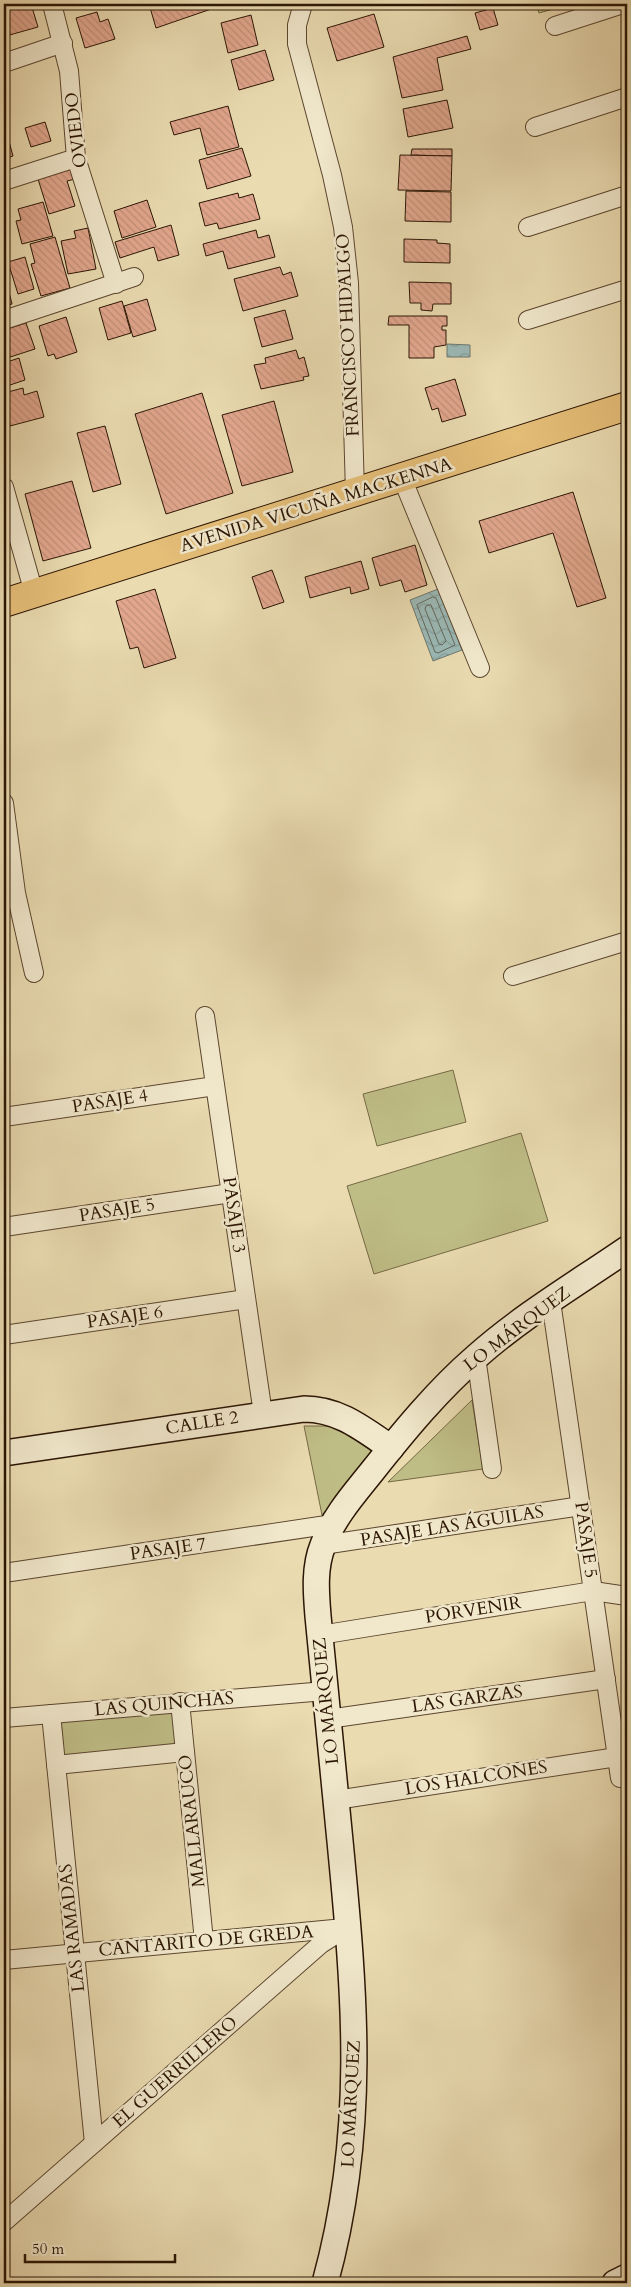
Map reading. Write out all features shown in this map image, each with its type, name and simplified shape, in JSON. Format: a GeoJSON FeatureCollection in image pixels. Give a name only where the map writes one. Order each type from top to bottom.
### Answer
{"type":"FeatureCollection","features":[{"type":"Feature","properties":{"kind":"main road","name":"AVENIDA VICUÑA MACKENNA"},"geometry":{"type":"LineString","coordinates":[[4,603],[627,406]]}},
{"type":"Feature","properties":{"kind":"street","name":"OVIEDO"},"geometry":{"type":"LineString","coordinates":[[52,4],[64,43],[72,93],[76,158],[116,284]]}},
{"type":"Feature","properties":{"kind":"street","name":"FRANCISCO HIDALGO"},"geometry":{"type":"LineString","coordinates":[[302,4],[297,25],[297,44],[332,174],[347,255],[355,493]]}},
{"type":"Feature","properties":{"kind":"street"},"geometry":{"type":"LineString","coordinates":[[555,26],[623,4]]}},
{"type":"Feature","properties":{"kind":"street"},"geometry":{"type":"LineString","coordinates":[[4,63],[64,43]]}},
{"type":"Feature","properties":{"kind":"street"},"geometry":{"type":"LineString","coordinates":[[535,127],[627,97]]}},
{"type":"Feature","properties":{"kind":"street"},"geometry":{"type":"LineString","coordinates":[[4,181],[76,158]]}},
{"type":"Feature","properties":{"kind":"street"},"geometry":{"type":"LineString","coordinates":[[528,227],[627,195]]}},
{"type":"Feature","properties":{"kind":"street"},"geometry":{"type":"LineString","coordinates":[[4,320],[134,277]]}},
{"type":"Feature","properties":{"kind":"street"},"geometry":{"type":"LineString","coordinates":[[528,320],[627,289]]}},
{"type":"Feature","properties":{"kind":"street"},"geometry":{"type":"LineString","coordinates":[[402,478],[480,668]]}},
{"type":"Feature","properties":{"kind":"street"},"geometry":{"type":"LineString","coordinates":[[4,487],[34,593]]}},
{"type":"Feature","properties":{"kind":"street"},"geometry":{"type":"LineString","coordinates":[[4,803],[15,883],[34,973]]}},
{"type":"Feature","properties":{"kind":"street"},"geometry":{"type":"LineString","coordinates":[[513,976],[627,941]]}},
{"type":"Feature","properties":{"kind":"street","name":"PASAJE 3"},"geometry":{"type":"LineString","coordinates":[[205,1016],[264,1414]]}},
{"type":"Feature","properties":{"kind":"street","name":"PASAJE 4"},"geometry":{"type":"LineString","coordinates":[[4,1117],[215,1086]]}},
{"type":"Feature","properties":{"kind":"street","name":"PASAJE 5"},"geometry":{"type":"LineString","coordinates":[[4,1227],[231,1192]]}},
{"type":"Feature","properties":{"kind":"street","name":"LO MÁRQUEZ"},"geometry":{"type":"LineString","coordinates":[[325,2283],[346,2188],[354,2098],[354,2007],[316,1592],[318,1564],[328,1534],[348,1500],[438,1394],[476,1357],[499,1338],[627,1249]]}},
{"type":"Feature","properties":{"kind":"street","name":"PASAJE 6"},"geometry":{"type":"LineString","coordinates":[[4,1335],[246,1299]]}},
{"type":"Feature","properties":{"kind":"street","name":"PASAJE 5"},"geometry":{"type":"LineString","coordinates":[[551,1302],[620,1778]]}},
{"type":"Feature","properties":{"kind":"street"},"geometry":{"type":"LineString","coordinates":[[476,1357],[492,1470]]}},
{"type":"Feature","properties":{"kind":"street","name":"CALLE 2"},"geometry":{"type":"LineString","coordinates":[[4,1453],[304,1409],[329,1411],[351,1421],[391,1448]]}},
{"type":"Feature","properties":{"kind":"street","name":"PASAJE LAS ÁGUILAS"},"geometry":{"type":"LineString","coordinates":[[328,1534],[581,1506]]}},
{"type":"Feature","properties":{"kind":"street","name":"PASAJE 7"},"geometry":{"type":"LineString","coordinates":[[4,1573],[328,1534]]}},
{"type":"Feature","properties":{"kind":"street","name":"PORVENIR"},"geometry":{"type":"LineString","coordinates":[[320,1635],[593,1591],[627,1596]]}},
{"type":"Feature","properties":{"kind":"street","name":"LAS GARZAS"},"geometry":{"type":"LineString","coordinates":[[328,1719],[606,1679]]}},
{"type":"Feature","properties":{"kind":"street","name":"LAS QUINCHAS"},"geometry":{"type":"LineString","coordinates":[[4,1718],[325,1691]]}},
{"type":"Feature","properties":{"kind":"street","name":"MALLARAUCO"},"geometry":{"type":"LineString","coordinates":[[180,1702],[204,1941]]}},
{"type":"Feature","properties":{"kind":"street","name":"LAS RAMADAS"},"geometry":{"type":"LineString","coordinates":[[51,1714],[94,2143]]}},
{"type":"Feature","properties":{"kind":"street"},"geometry":{"type":"LineString","coordinates":[[56,1765],[185,1752]]}},
{"type":"Feature","properties":{"kind":"street","name":"LOS HALCONES"},"geometry":{"type":"LineString","coordinates":[[336,1800],[617,1757]]}},
{"type":"Feature","properties":{"kind":"street","name":"CANTARITO DE GREDA"},"geometry":{"type":"LineString","coordinates":[[4,1960],[348,1927]]}},
{"type":"Feature","properties":{"kind":"street","name":"EL GUERRILLERO"},"geometry":{"type":"LineString","coordinates":[[4,2222],[321,1944],[348,1927]]}},
{"type":"Feature","properties":{"kind":"street"},"geometry":{"type":"LineString","coordinates":[[615,2283],[627,2277]]}},
{"type":"Feature","properties":{"kind":"shaded area"},"geometry":{"type":"Polygon","coordinates":[[[536,4],[571,4],[539,13],[536,4]]]}},
{"type":"Feature","properties":{"kind":"shaded area"},"geometry":{"type":"Polygon","coordinates":[[[453,1070],[466,1122],[377,1146],[363,1094],[453,1070]]]}},
{"type":"Feature","properties":{"kind":"shaded area"},"geometry":{"type":"Polygon","coordinates":[[[521,1133],[548,1221],[374,1274],[347,1186],[521,1133]]]}},
{"type":"Feature","properties":{"kind":"shaded area"},"geometry":{"type":"Polygon","coordinates":[[[472,1400],[483,1469],[388,1482],[472,1400]]]}},
{"type":"Feature","properties":{"kind":"shaded area"},"geometry":{"type":"Polygon","coordinates":[[[304,1426],[337,1426],[376,1449],[322,1515],[304,1426]]]}},
{"type":"Feature","properties":{"kind":"shaded area"},"geometry":{"type":"Polygon","coordinates":[[[174,1709],[178,1746],[64,1758],[61,1720],[174,1709]]]}},
{"type":"Feature","properties":{"kind":"water"},"geometry":{"type":"Polygon","coordinates":[[[447,344],[470,345],[470,357],[447,357],[447,344]]]}},
{"type":"Feature","properties":{"kind":"water"},"geometry":{"type":"Polygon","coordinates":[[[438,589],[462,650],[433,661],[410,600],[438,589]]]}},
{"type":"Feature","properties":{"kind":"building"},"geometry":{"type":"Polygon","coordinates":[[[31,4],[38,27],[6,36],[4,29],[4,5],[31,4]]]}},
{"type":"Feature","properties":{"kind":"building"},"geometry":{"type":"Polygon","coordinates":[[[149,4],[216,4],[217,7],[156,28],[149,4]]]}},
{"type":"Feature","properties":{"kind":"building"},"geometry":{"type":"Polygon","coordinates":[[[493,8],[498,25],[480,30],[475,13],[493,8]]]}},
{"type":"Feature","properties":{"kind":"building"},"geometry":{"type":"Polygon","coordinates":[[[97,12],[100,22],[108,19],[115,39],[85,48],[76,18],[97,12]]]}},
{"type":"Feature","properties":{"kind":"building"},"geometry":{"type":"Polygon","coordinates":[[[374,14],[384,47],[337,61],[327,28],[374,14]]]}},
{"type":"Feature","properties":{"kind":"building"},"geometry":{"type":"Polygon","coordinates":[[[251,15],[258,45],[228,53],[221,23],[251,15]]]}},
{"type":"Feature","properties":{"kind":"building"},"geometry":{"type":"Polygon","coordinates":[[[467,36],[471,49],[437,58],[443,90],[402,98],[393,57],[467,36]]]}},
{"type":"Feature","properties":{"kind":"building"},"geometry":{"type":"Polygon","coordinates":[[[265,50],[274,80],[239,90],[231,60],[265,50]]]}},
{"type":"Feature","properties":{"kind":"building"},"geometry":{"type":"Polygon","coordinates":[[[4,98],[8,112],[4,113],[4,98]]]}},
{"type":"Feature","properties":{"kind":"building"},"geometry":{"type":"Polygon","coordinates":[[[447,100],[453,128],[408,137],[403,109],[447,100]]]}},
{"type":"Feature","properties":{"kind":"building"},"geometry":{"type":"Polygon","coordinates":[[[228,106],[239,147],[207,155],[200,128],[174,135],[170,122],[228,106]]]}},
{"type":"Feature","properties":{"kind":"building"},"geometry":{"type":"Polygon","coordinates":[[[45,122],[51,141],[31,147],[25,128],[45,122]]]}},
{"type":"Feature","properties":{"kind":"building"},"geometry":{"type":"Polygon","coordinates":[[[7,134],[13,156],[4,159],[4,135],[7,134]]]}},
{"type":"Feature","properties":{"kind":"building"},"geometry":{"type":"Polygon","coordinates":[[[242,148],[251,176],[207,189],[199,160],[242,148]]]}},
{"type":"Feature","properties":{"kind":"building"},"geometry":{"type":"Polygon","coordinates":[[[412,149],[452,149],[452,156],[411,155],[412,149]]]}},
{"type":"Feature","properties":{"kind":"building"},"geometry":{"type":"Polygon","coordinates":[[[400,155],[452,156],[451,191],[398,190],[400,155]]]}},
{"type":"Feature","properties":{"kind":"building"},"geometry":{"type":"Polygon","coordinates":[[[71,169],[75,179],[67,181],[75,206],[49,214],[38,179],[71,169]]]}},
{"type":"Feature","properties":{"kind":"building"},"geometry":{"type":"Polygon","coordinates":[[[406,191],[451,192],[451,222],[405,221],[406,191]]]}},
{"type":"Feature","properties":{"kind":"building"},"geometry":{"type":"Polygon","coordinates":[[[238,193],[239,198],[253,194],[260,219],[219,229],[217,223],[205,226],[199,203],[238,193]]]}},
{"type":"Feature","properties":{"kind":"building"},"geometry":{"type":"Polygon","coordinates":[[[147,200],[156,227],[122,238],[114,211],[147,200]]]}},
{"type":"Feature","properties":{"kind":"building"},"geometry":{"type":"Polygon","coordinates":[[[43,202],[53,236],[22,244],[16,221],[21,220],[18,209],[43,202]]]}},
{"type":"Feature","properties":{"kind":"building"},"geometry":{"type":"Polygon","coordinates":[[[171,225],[179,255],[158,261],[154,247],[120,258],[115,242],[171,225]]]}},
{"type":"Feature","properties":{"kind":"building"},"geometry":{"type":"Polygon","coordinates":[[[4,226],[9,242],[4,244],[4,226]]]}},
{"type":"Feature","properties":{"kind":"building"},"geometry":{"type":"Polygon","coordinates":[[[88,228],[96,269],[68,274],[61,241],[76,238],[74,231],[88,228]]]}},
{"type":"Feature","properties":{"kind":"building"},"geometry":{"type":"Polygon","coordinates":[[[256,230],[258,238],[269,235],[275,257],[228,269],[223,251],[206,256],[203,244],[256,230]]]}},
{"type":"Feature","properties":{"kind":"building"},"geometry":{"type":"Polygon","coordinates":[[[55,237],[70,288],[41,296],[31,264],[35,263],[30,244],[55,237]]]}},
{"type":"Feature","properties":{"kind":"building"},"geometry":{"type":"Polygon","coordinates":[[[404,239],[437,240],[437,243],[450,244],[450,263],[404,262],[404,239]]]}},
{"type":"Feature","properties":{"kind":"building"},"geometry":{"type":"Polygon","coordinates":[[[25,257],[34,289],[18,294],[8,262],[25,257]]]}},
{"type":"Feature","properties":{"kind":"building"},"geometry":{"type":"Polygon","coordinates":[[[280,267],[283,275],[291,272],[298,296],[243,311],[234,279],[280,267]]]}},
{"type":"Feature","properties":{"kind":"building"},"geometry":{"type":"Polygon","coordinates":[[[409,282],[451,283],[451,304],[433,304],[432,311],[421,310],[421,303],[410,303],[409,282]]]}},
{"type":"Feature","properties":{"kind":"building"},"geometry":{"type":"Polygon","coordinates":[[[7,284],[12,304],[4,306],[4,285],[7,284]]]}},
{"type":"Feature","properties":{"kind":"building"},"geometry":{"type":"Polygon","coordinates":[[[147,299],[156,330],[133,337],[124,306],[147,299]]]}},
{"type":"Feature","properties":{"kind":"building"},"geometry":{"type":"Polygon","coordinates":[[[122,301],[131,333],[108,340],[99,308],[122,301]]]}},
{"type":"Feature","properties":{"kind":"building"},"geometry":{"type":"Polygon","coordinates":[[[285,310],[293,339],[262,347],[254,318],[285,310]]]}},
{"type":"Feature","properties":{"kind":"building"},"geometry":{"type":"Polygon","coordinates":[[[389,316],[447,316],[447,326],[442,326],[442,330],[446,330],[446,345],[434,347],[434,358],[409,358],[409,325],[388,325],[389,316]]]}},
{"type":"Feature","properties":{"kind":"building"},"geometry":{"type":"Polygon","coordinates":[[[66,317],[77,352],[56,359],[54,354],[48,356],[39,326],[66,317]]]}},
{"type":"Feature","properties":{"kind":"building"},"geometry":{"type":"Polygon","coordinates":[[[26,323],[35,349],[4,359],[4,330],[26,323]]]}},
{"type":"Feature","properties":{"kind":"building"},"geometry":{"type":"Polygon","coordinates":[[[296,350],[299,359],[304,357],[309,376],[303,377],[304,380],[261,389],[254,365],[266,363],[265,358],[296,350]]]}},
{"type":"Feature","properties":{"kind":"building"},"geometry":{"type":"Polygon","coordinates":[[[19,358],[25,380],[4,387],[4,363],[19,358]]]}},
{"type":"Feature","properties":{"kind":"building"},"geometry":{"type":"Polygon","coordinates":[[[455,379],[466,415],[442,422],[438,408],[432,410],[425,388],[455,379]]]}},
{"type":"Feature","properties":{"kind":"building"},"geometry":{"type":"Polygon","coordinates":[[[23,388],[24,395],[37,391],[44,417],[10,426],[4,402],[4,393],[23,388]]]}},
{"type":"Feature","properties":{"kind":"building"},"geometry":{"type":"Polygon","coordinates":[[[202,393],[233,493],[166,514],[135,414],[202,393]]]}},
{"type":"Feature","properties":{"kind":"building"},"geometry":{"type":"Polygon","coordinates":[[[274,401],[293,472],[242,486],[222,415],[274,401]]]}},
{"type":"Feature","properties":{"kind":"building"},"geometry":{"type":"Polygon","coordinates":[[[105,426],[121,484],[93,492],[77,433],[105,426]]]}},
{"type":"Feature","properties":{"kind":"building"},"geometry":{"type":"Polygon","coordinates":[[[72,481],[91,548],[43,561],[25,494],[72,481]]]}},
{"type":"Feature","properties":{"kind":"building"},"geometry":{"type":"Polygon","coordinates":[[[573,492],[606,598],[577,607],[553,533],[489,553],[479,521],[573,492]]]}},
{"type":"Feature","properties":{"kind":"building"},"geometry":{"type":"Polygon","coordinates":[[[415,545],[427,585],[405,592],[401,580],[380,586],[372,558],[415,545]]]}},
{"type":"Feature","properties":{"kind":"building"},"geometry":{"type":"Polygon","coordinates":[[[361,561],[369,589],[351,594],[350,587],[310,598],[305,577],[361,561]]]}},
{"type":"Feature","properties":{"kind":"building"},"geometry":{"type":"Polygon","coordinates":[[[272,570],[284,602],[263,609],[252,577],[272,570]]]}},
{"type":"Feature","properties":{"kind":"building"},"geometry":{"type":"Polygon","coordinates":[[[155,589],[176,658],[144,668],[138,647],[130,649],[116,601],[155,589]]]}}]}
